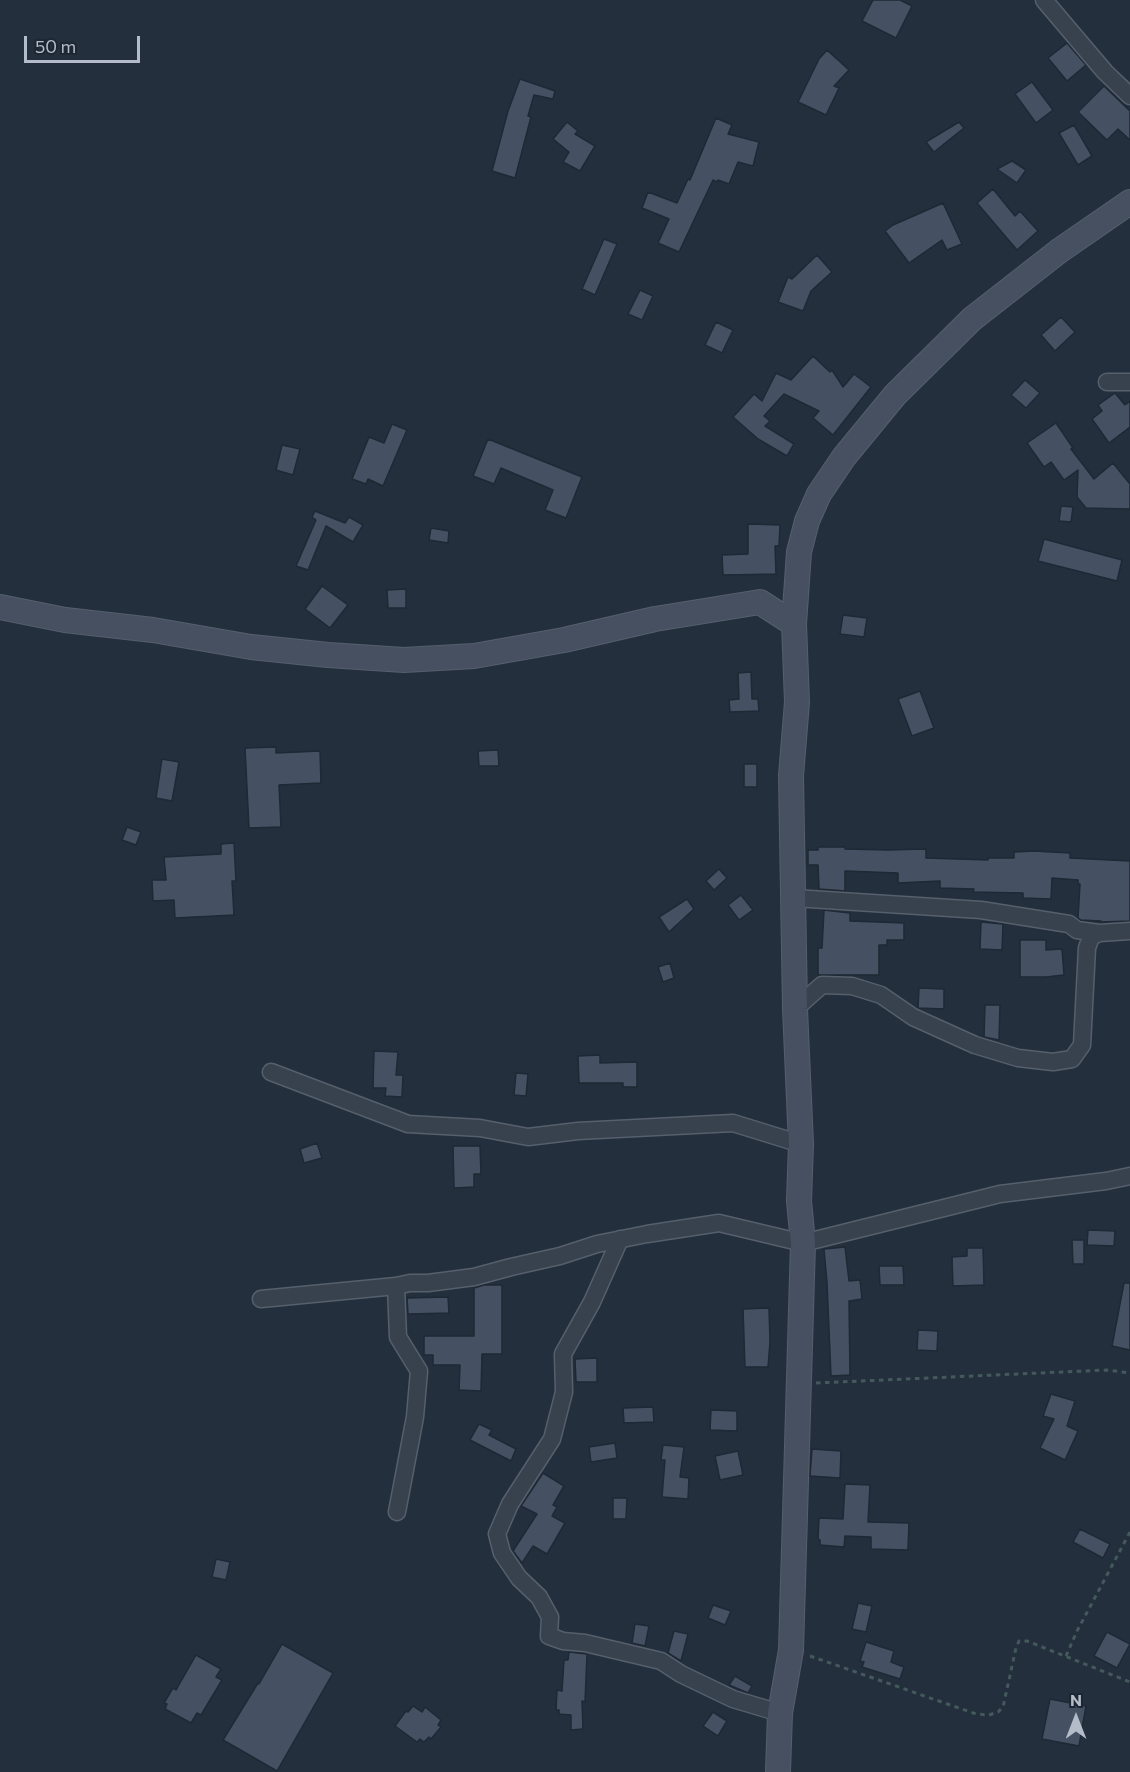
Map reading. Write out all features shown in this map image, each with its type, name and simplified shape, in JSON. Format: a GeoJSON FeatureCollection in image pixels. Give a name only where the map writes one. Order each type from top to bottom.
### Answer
{"type":"FeatureCollection","features":[{"type":"Feature","properties":{"kind":"street"},"geometry":{"type":"LineString","coordinates":[[1044,0],[1105,72],[1130,96]]}},
{"type":"Feature","properties":{"kind":"street"},"geometry":{"type":"LineString","coordinates":[[778,1772],[780,1713],[791,1650],[803,1243],[799,1201],[801,1144],[795,1009],[791,776],[797,702],[794,624],[799,552],[807,521],[819,494],[844,457],[895,395],[972,319],[1059,250],[1130,202]]}},
{"type":"Feature","properties":{"kind":"street"},"geometry":{"type":"LineString","coordinates":[[1107,382],[1130,382]]}},
{"type":"Feature","properties":{"kind":"street"},"geometry":{"type":"LineString","coordinates":[[0,607],[65,620],[153,630],[251,646],[328,655],[404,660],[474,657],[564,640],[655,619],[760,602],[794,624]]}},
{"type":"Feature","properties":{"kind":"street"},"geometry":{"type":"LineString","coordinates":[[794,898],[981,910],[1069,924],[1077,930],[1099,933],[1130,931]]}},
{"type":"Feature","properties":{"kind":"street"},"geometry":{"type":"LineString","coordinates":[[795,1009],[822,985],[852,986],[881,995],[913,1017],[975,1045],[1018,1058],[1053,1062],[1072,1059],[1082,1045],[1087,948],[1091,937],[1099,933]]}},
{"type":"Feature","properties":{"kind":"street"},"geometry":{"type":"LineString","coordinates":[[271,1072],[408,1124],[480,1128],[528,1137],[578,1131],[733,1124],[801,1144]]}},
{"type":"Feature","properties":{"kind":"street"},"geometry":{"type":"LineString","coordinates":[[261,1299],[474,1277],[560,1256],[597,1244],[719,1223],[803,1243],[1000,1194],[1130,1176]]}},
{"type":"Feature","properties":{"kind":"street"},"geometry":{"type":"LineString","coordinates":[[620,1239],[592,1302],[563,1354],[564,1392],[552,1439],[510,1504],[497,1534],[502,1553],[519,1578],[539,1596],[550,1617],[549,1636],[563,1641],[585,1643],[661,1661],[681,1674],[733,1699],[780,1713]]}},
{"type":"Feature","properties":{"kind":"street"},"geometry":{"type":"LineString","coordinates":[[396,1286],[398,1337],[419,1371],[415,1417],[397,1512]]}},
{"type":"Feature","properties":{"kind":"path"},"geometry":{"type":"LineString","coordinates":[[800,1384],[1107,1370],[1130,1373]]}},
{"type":"Feature","properties":{"kind":"path"},"geometry":{"type":"LineString","coordinates":[[1066,1656],[1130,1532]]}},
{"type":"Feature","properties":{"kind":"path"},"geometry":{"type":"LineString","coordinates":[[791,1650],[975,1714],[989,1715],[998,1712],[1003,1707],[1019,1641],[1027,1641],[1130,1682]]}},
{"type":"Feature","properties":{"kind":"building"},"geometry":{"type":"Polygon","coordinates":[[[873,0],[900,0],[912,6],[896,38],[862,21],[873,0]]]}},
{"type":"Feature","properties":{"kind":"building"},"geometry":{"type":"Polygon","coordinates":[[[1067,43],[1086,65],[1067,81],[1048,58],[1067,43]]]}},
{"type":"Feature","properties":{"kind":"building"},"geometry":{"type":"Polygon","coordinates":[[[827,50],[849,70],[834,86],[839,88],[826,115],[798,102],[819,59],[827,50]]]}},
{"type":"Feature","properties":{"kind":"building"},"geometry":{"type":"Polygon","coordinates":[[[520,79],[555,91],[553,99],[534,95],[528,116],[531,117],[515,178],[492,171],[508,111],[520,79]]]}},
{"type":"Feature","properties":{"kind":"building"},"geometry":{"type":"Polygon","coordinates":[[[1032,82],[1053,110],[1036,123],[1015,94],[1032,82]]]}},
{"type":"Feature","properties":{"kind":"building"},"geometry":{"type":"Polygon","coordinates":[[[1104,86],[1130,111],[1130,140],[1118,129],[1107,140],[1078,112],[1104,86]]]}},
{"type":"Feature","properties":{"kind":"building"},"geometry":{"type":"Polygon","coordinates":[[[716,118],[732,125],[728,134],[759,142],[753,166],[738,162],[729,184],[713,180],[679,252],[658,243],[669,219],[642,208],[648,192],[677,203],[688,179],[690,180],[716,118]]]}},
{"type":"Feature","properties":{"kind":"building"},"geometry":{"type":"Polygon","coordinates":[[[567,122],[578,131],[575,134],[595,146],[580,171],[563,162],[569,152],[553,139],[567,122]]]}},
{"type":"Feature","properties":{"kind":"building"},"geometry":{"type":"Polygon","coordinates":[[[959,122],[964,128],[934,152],[926,142],[959,122]]]}},
{"type":"Feature","properties":{"kind":"building"},"geometry":{"type":"Polygon","coordinates":[[[1074,125],[1092,156],[1078,165],[1059,133],[1074,125]]]}},
{"type":"Feature","properties":{"kind":"building"},"geometry":{"type":"Polygon","coordinates":[[[1012,161],[1026,170],[1017,183],[997,169],[1012,161]]]}},
{"type":"Feature","properties":{"kind":"building"},"geometry":{"type":"Polygon","coordinates":[[[993,189],[1015,216],[1020,211],[1038,231],[1017,250],[977,203],[993,189]]]}},
{"type":"Feature","properties":{"kind":"building"},"geometry":{"type":"Polygon","coordinates":[[[943,203],[962,244],[947,250],[942,240],[909,263],[885,231],[893,225],[943,203]]]}},
{"type":"Feature","properties":{"kind":"building"},"geometry":{"type":"Polygon","coordinates":[[[604,239],[617,244],[595,295],[582,289],[604,239]]]}},
{"type":"Feature","properties":{"kind":"building"},"geometry":{"type":"Polygon","coordinates":[[[817,255],[832,272],[811,291],[803,311],[778,302],[788,277],[792,279],[817,255]]]}},
{"type":"Feature","properties":{"kind":"building"},"geometry":{"type":"Polygon","coordinates":[[[640,290],[653,296],[642,320],[628,314],[640,290]]]}},
{"type":"Feature","properties":{"kind":"building"},"geometry":{"type":"Polygon","coordinates":[[[1061,317],[1075,332],[1055,351],[1041,335],[1061,317]]]}},
{"type":"Feature","properties":{"kind":"building"},"geometry":{"type":"Polygon","coordinates":[[[716,322],[733,330],[722,353],[705,345],[716,322]]]}},
{"type":"Feature","properties":{"kind":"building"},"geometry":{"type":"Polygon","coordinates":[[[813,356],[830,372],[832,370],[843,387],[854,374],[871,387],[833,435],[813,418],[819,411],[784,394],[764,416],[770,421],[765,426],[794,444],[787,456],[758,439],[733,417],[754,394],[762,401],[776,373],[791,380],[813,356]]]}},
{"type":"Feature","properties":{"kind":"building"},"geometry":{"type":"Polygon","coordinates":[[[1025,380],[1040,393],[1026,408],[1011,395],[1025,380]]]}},
{"type":"Feature","properties":{"kind":"building"},"geometry":{"type":"Polygon","coordinates":[[[1115,393],[1125,405],[1130,401],[1130,427],[1109,443],[1092,419],[1102,411],[1098,405],[1115,393]]]}},
{"type":"Feature","properties":{"kind":"building"},"geometry":{"type":"Polygon","coordinates":[[[1056,423],[1073,448],[1071,449],[1094,479],[1113,463],[1130,484],[1130,509],[1086,508],[1077,497],[1078,470],[1064,480],[1051,462],[1044,467],[1027,443],[1056,423]]]}},
{"type":"Feature","properties":{"kind":"building"},"geometry":{"type":"Polygon","coordinates":[[[392,424],[407,430],[383,486],[368,479],[366,484],[352,479],[369,437],[384,443],[392,424]]]}},
{"type":"Feature","properties":{"kind":"building"},"geometry":{"type":"Polygon","coordinates":[[[488,439],[582,477],[566,518],[545,510],[553,490],[501,468],[494,484],[473,476],[488,439]]]}},
{"type":"Feature","properties":{"kind":"building"},"geometry":{"type":"Polygon","coordinates":[[[282,445],[300,449],[293,475],[276,470],[282,445]]]}},
{"type":"Feature","properties":{"kind":"building"},"geometry":{"type":"Polygon","coordinates":[[[1061,506],[1073,507],[1071,522],[1059,521],[1061,506]]]}},
{"type":"Feature","properties":{"kind":"building"},"geometry":{"type":"Polygon","coordinates":[[[315,511],[345,523],[349,517],[363,525],[353,542],[326,526],[308,570],[296,566],[316,520],[312,517],[315,511]]]}},
{"type":"Feature","properties":{"kind":"building"},"geometry":{"type":"Polygon","coordinates":[[[748,524],[780,525],[779,546],[775,546],[776,574],[723,575],[722,555],[748,554],[748,524]]]}},
{"type":"Feature","properties":{"kind":"building"},"geometry":{"type":"Polygon","coordinates":[[[431,528],[449,531],[448,543],[429,540],[431,528]]]}},
{"type":"Feature","properties":{"kind":"building"},"geometry":{"type":"Polygon","coordinates":[[[1044,539],[1122,560],[1117,581],[1038,561],[1044,539]]]}},
{"type":"Feature","properties":{"kind":"building"},"geometry":{"type":"Polygon","coordinates":[[[322,586],[348,605],[330,628],[305,609],[322,586]]]}},
{"type":"Feature","properties":{"kind":"building"},"geometry":{"type":"Polygon","coordinates":[[[406,589],[406,608],[388,608],[387,590],[406,589]]]}},
{"type":"Feature","properties":{"kind":"building"},"geometry":{"type":"Polygon","coordinates":[[[843,615],[867,618],[864,637],[840,634],[843,615]]]}},
{"type":"Feature","properties":{"kind":"building"},"geometry":{"type":"Polygon","coordinates":[[[751,672],[752,699],[758,699],[759,711],[730,712],[729,700],[739,699],[738,673],[751,672]]]}},
{"type":"Feature","properties":{"kind":"building"},"geometry":{"type":"Polygon","coordinates":[[[920,691],[934,728],[912,736],[898,699],[920,691]]]}},
{"type":"Feature","properties":{"kind":"building"},"geometry":{"type":"Polygon","coordinates":[[[276,747],[276,753],[320,751],[321,783],[279,785],[281,827],[249,828],[245,748],[276,747]]]}},
{"type":"Feature","properties":{"kind":"building"},"geometry":{"type":"Polygon","coordinates":[[[498,750],[499,766],[479,766],[478,751],[498,750]]]}},
{"type":"Feature","properties":{"kind":"building"},"geometry":{"type":"Polygon","coordinates":[[[162,759],[179,762],[172,801],[156,798],[162,759]]]}},
{"type":"Feature","properties":{"kind":"building"},"geometry":{"type":"Polygon","coordinates":[[[744,764],[757,764],[757,787],[744,787],[744,764]]]}},
{"type":"Feature","properties":{"kind":"building"},"geometry":{"type":"Polygon","coordinates":[[[127,827],[141,832],[136,845],[122,840],[127,827]]]}},
{"type":"Feature","properties":{"kind":"building"},"geometry":{"type":"Polygon","coordinates":[[[234,843],[236,881],[232,881],[234,915],[175,918],[174,900],[153,901],[152,880],[166,880],[164,857],[221,854],[221,844],[234,843]]]}},
{"type":"Feature","properties":{"kind":"building"},"geometry":{"type":"Polygon","coordinates":[[[818,847],[926,849],[926,858],[988,860],[988,858],[1014,858],[1014,852],[1033,851],[1070,853],[1070,858],[1130,861],[1130,921],[1101,922],[1078,918],[1080,884],[1078,880],[1052,878],[1051,899],[1023,898],[1023,893],[973,892],[974,889],[940,888],[940,881],[898,883],[898,873],[845,871],[845,891],[819,889],[818,865],[808,865],[808,850],[818,850],[818,847]]]}},
{"type":"Feature","properties":{"kind":"building"},"geometry":{"type":"Polygon","coordinates":[[[719,869],[727,878],[714,890],[706,881],[719,869]]]}},
{"type":"Feature","properties":{"kind":"building"},"geometry":{"type":"Polygon","coordinates":[[[741,895],[753,910],[739,920],[728,905],[741,895]]]}},
{"type":"Feature","properties":{"kind":"building"},"geometry":{"type":"Polygon","coordinates":[[[687,899],[694,909],[669,932],[659,917],[687,899]]]}},
{"type":"Feature","properties":{"kind":"building"},"geometry":{"type":"Polygon","coordinates":[[[824,910],[850,913],[850,921],[904,923],[904,940],[887,940],[887,945],[879,945],[879,975],[818,975],[818,948],[822,948],[824,910]]]}},
{"type":"Feature","properties":{"kind":"building"},"geometry":{"type":"Polygon","coordinates":[[[981,922],[1003,924],[1002,950],[980,949],[981,922]]]}},
{"type":"Feature","properties":{"kind":"building"},"geometry":{"type":"Polygon","coordinates":[[[1020,940],[1046,940],[1046,950],[1062,949],[1064,975],[1020,977],[1020,940]]]}},
{"type":"Feature","properties":{"kind":"building"},"geometry":{"type":"Polygon","coordinates":[[[670,963],[674,978],[663,982],[658,967],[670,963]]]}},
{"type":"Feature","properties":{"kind":"building"},"geometry":{"type":"Polygon","coordinates":[[[919,988],[944,989],[944,1009],[918,1008],[919,988]]]}},
{"type":"Feature","properties":{"kind":"building"},"geometry":{"type":"Polygon","coordinates":[[[985,1005],[1000,1005],[999,1040],[984,1037],[985,1005]]]}},
{"type":"Feature","properties":{"kind":"building"},"geometry":{"type":"Polygon","coordinates":[[[374,1051],[398,1052],[396,1075],[403,1075],[402,1097],[385,1096],[386,1088],[373,1088],[374,1051]]]}},
{"type":"Feature","properties":{"kind":"building"},"geometry":{"type":"Polygon","coordinates":[[[600,1055],[600,1063],[637,1062],[637,1087],[623,1087],[623,1083],[579,1083],[578,1056],[600,1055]]]}},
{"type":"Feature","properties":{"kind":"building"},"geometry":{"type":"Polygon","coordinates":[[[516,1073],[528,1074],[526,1096],[514,1095],[516,1073]]]}},
{"type":"Feature","properties":{"kind":"building"},"geometry":{"type":"Polygon","coordinates":[[[317,1143],[322,1158],[304,1163],[300,1149],[317,1143]]]}},
{"type":"Feature","properties":{"kind":"building"},"geometry":{"type":"Polygon","coordinates":[[[453,1146],[480,1146],[481,1174],[474,1174],[474,1187],[454,1188],[453,1146]]]}},
{"type":"Feature","properties":{"kind":"building"},"geometry":{"type":"Polygon","coordinates":[[[1088,1230],[1115,1231],[1114,1246],[1087,1245],[1088,1230]]]}},
{"type":"Feature","properties":{"kind":"building"},"geometry":{"type":"Polygon","coordinates":[[[1072,1240],[1084,1240],[1084,1264],[1073,1264],[1072,1240]]]}},
{"type":"Feature","properties":{"kind":"building"},"geometry":{"type":"Polygon","coordinates":[[[845,1247],[849,1281],[860,1280],[862,1299],[849,1301],[850,1375],[831,1376],[824,1249],[845,1247]]]}},
{"type":"Feature","properties":{"kind":"building"},"geometry":{"type":"Polygon","coordinates":[[[967,1248],[983,1248],[984,1285],[953,1286],[952,1257],[967,1256],[967,1248]]]}},
{"type":"Feature","properties":{"kind":"building"},"geometry":{"type":"Polygon","coordinates":[[[879,1266],[903,1266],[904,1285],[880,1285],[879,1266]]]}},
{"type":"Feature","properties":{"kind":"building"},"geometry":{"type":"Polygon","coordinates":[[[1124,1283],[1130,1283],[1130,1350],[1112,1346],[1124,1283]]]}},
{"type":"Feature","properties":{"kind":"building"},"geometry":{"type":"Polygon","coordinates":[[[484,1285],[502,1285],[502,1354],[482,1354],[481,1391],[459,1390],[460,1365],[433,1365],[433,1355],[424,1355],[424,1336],[474,1336],[474,1288],[484,1285]]]}},
{"type":"Feature","properties":{"kind":"building"},"geometry":{"type":"Polygon","coordinates":[[[448,1297],[449,1313],[408,1314],[407,1298],[448,1297]]]}},
{"type":"Feature","properties":{"kind":"building"},"geometry":{"type":"Polygon","coordinates":[[[769,1308],[768,1367],[745,1367],[743,1309],[769,1308]]]}},
{"type":"Feature","properties":{"kind":"building"},"geometry":{"type":"Polygon","coordinates":[[[918,1330],[938,1331],[937,1351],[917,1350],[918,1330]]]}},
{"type":"Feature","properties":{"kind":"building"},"geometry":{"type":"Polygon","coordinates":[[[597,1358],[597,1382],[576,1382],[575,1359],[597,1358]]]}},
{"type":"Feature","properties":{"kind":"building"},"geometry":{"type":"Polygon","coordinates":[[[1051,1394],[1075,1401],[1067,1426],[1078,1431],[1065,1460],[1040,1448],[1054,1419],[1043,1416],[1051,1394]]]}},
{"type":"Feature","properties":{"kind":"building"},"geometry":{"type":"Polygon","coordinates":[[[653,1407],[654,1422],[624,1423],[623,1408],[653,1407]]]}},
{"type":"Feature","properties":{"kind":"building"},"geometry":{"type":"Polygon","coordinates":[[[711,1410],[737,1411],[737,1431],[710,1430],[711,1410]]]}},
{"type":"Feature","properties":{"kind":"building"},"geometry":{"type":"Polygon","coordinates":[[[479,1424],[492,1430],[489,1435],[516,1449],[511,1461],[470,1440],[479,1424]]]}},
{"type":"Feature","properties":{"kind":"building"},"geometry":{"type":"Polygon","coordinates":[[[615,1443],[617,1458],[591,1462],[589,1447],[615,1443]]]}},
{"type":"Feature","properties":{"kind":"building"},"geometry":{"type":"Polygon","coordinates":[[[663,1445],[684,1447],[680,1477],[689,1478],[688,1499],[662,1497],[665,1460],[661,1460],[663,1445]]]}},
{"type":"Feature","properties":{"kind":"building"},"geometry":{"type":"Polygon","coordinates":[[[812,1449],[841,1451],[840,1478],[810,1476],[812,1449]]]}},
{"type":"Feature","properties":{"kind":"building"},"geometry":{"type":"Polygon","coordinates":[[[738,1451],[743,1475],[720,1480],[715,1456],[738,1451]]]}},
{"type":"Feature","properties":{"kind":"building"},"geometry":{"type":"Polygon","coordinates":[[[543,1473],[564,1486],[553,1505],[557,1507],[552,1516],[565,1523],[547,1554],[533,1546],[522,1563],[513,1551],[537,1514],[521,1506],[543,1473]]]}},
{"type":"Feature","properties":{"kind":"building"},"geometry":{"type":"Polygon","coordinates":[[[845,1484],[870,1485],[868,1522],[909,1523],[908,1550],[871,1549],[871,1537],[845,1536],[844,1547],[820,1545],[819,1518],[843,1519],[845,1484]]]}},
{"type":"Feature","properties":{"kind":"building"},"geometry":{"type":"Polygon","coordinates":[[[613,1498],[627,1498],[626,1519],[613,1519],[613,1498]]]}},
{"type":"Feature","properties":{"kind":"building"},"geometry":{"type":"Polygon","coordinates":[[[1080,1529],[1110,1544],[1103,1558],[1073,1542],[1080,1529]]]}},
{"type":"Feature","properties":{"kind":"building"},"geometry":{"type":"Polygon","coordinates":[[[216,1559],[230,1562],[226,1580],[212,1577],[216,1559]]]}},
{"type":"Feature","properties":{"kind":"building"},"geometry":{"type":"Polygon","coordinates":[[[858,1603],[872,1606],[866,1632],[852,1629],[858,1603]]]}},
{"type":"Feature","properties":{"kind":"building"},"geometry":{"type":"Polygon","coordinates":[[[713,1605],[731,1611],[725,1625],[708,1618],[713,1605]]]}},
{"type":"Feature","properties":{"kind":"building"},"geometry":{"type":"Polygon","coordinates":[[[635,1624],[649,1626],[645,1646],[632,1643],[635,1624]]]}},
{"type":"Feature","properties":{"kind":"building"},"geometry":{"type":"Polygon","coordinates":[[[674,1631],[688,1634],[681,1661],[668,1653],[674,1631]]]}},
{"type":"Feature","properties":{"kind":"building"},"geometry":{"type":"Polygon","coordinates":[[[1107,1632],[1130,1644],[1117,1668],[1094,1656],[1107,1632]]]}},
{"type":"Feature","properties":{"kind":"building"},"geometry":{"type":"Polygon","coordinates":[[[866,1642],[894,1651],[891,1662],[904,1667],[900,1679],[862,1667],[864,1662],[860,1661],[866,1642]]]}},
{"type":"Feature","properties":{"kind":"building"},"geometry":{"type":"Polygon","coordinates":[[[282,1644],[333,1673],[277,1771],[223,1740],[282,1644]]]}},
{"type":"Feature","properties":{"kind":"building"},"geometry":{"type":"Polygon","coordinates":[[[569,1652],[587,1654],[585,1702],[582,1701],[583,1729],[571,1730],[571,1715],[559,1714],[559,1710],[556,1710],[557,1690],[562,1691],[564,1660],[568,1660],[569,1652]]]}},
{"type":"Feature","properties":{"kind":"building"},"geometry":{"type":"Polygon","coordinates":[[[196,1655],[221,1669],[216,1677],[222,1680],[201,1715],[197,1713],[191,1723],[165,1709],[167,1704],[164,1703],[173,1688],[176,1690],[196,1655]]]}},
{"type":"Feature","properties":{"kind":"building"},"geometry":{"type":"Polygon","coordinates":[[[735,1676],[752,1686],[748,1693],[729,1685],[735,1676]]]}},
{"type":"Feature","properties":{"kind":"building"},"geometry":{"type":"Polygon","coordinates":[[[1050,1699],[1086,1706],[1079,1746],[1042,1739],[1050,1699]]]}},
{"type":"Feature","properties":{"kind":"building"},"geometry":{"type":"Polygon","coordinates":[[[413,1706],[422,1712],[425,1707],[441,1720],[438,1725],[441,1727],[431,1739],[429,1737],[424,1742],[420,1739],[417,1742],[395,1726],[406,1711],[408,1712],[413,1706]]]}},
{"type":"Feature","properties":{"kind":"building"},"geometry":{"type":"Polygon","coordinates":[[[713,1712],[727,1721],[718,1736],[703,1726],[713,1712]]]}}]}
